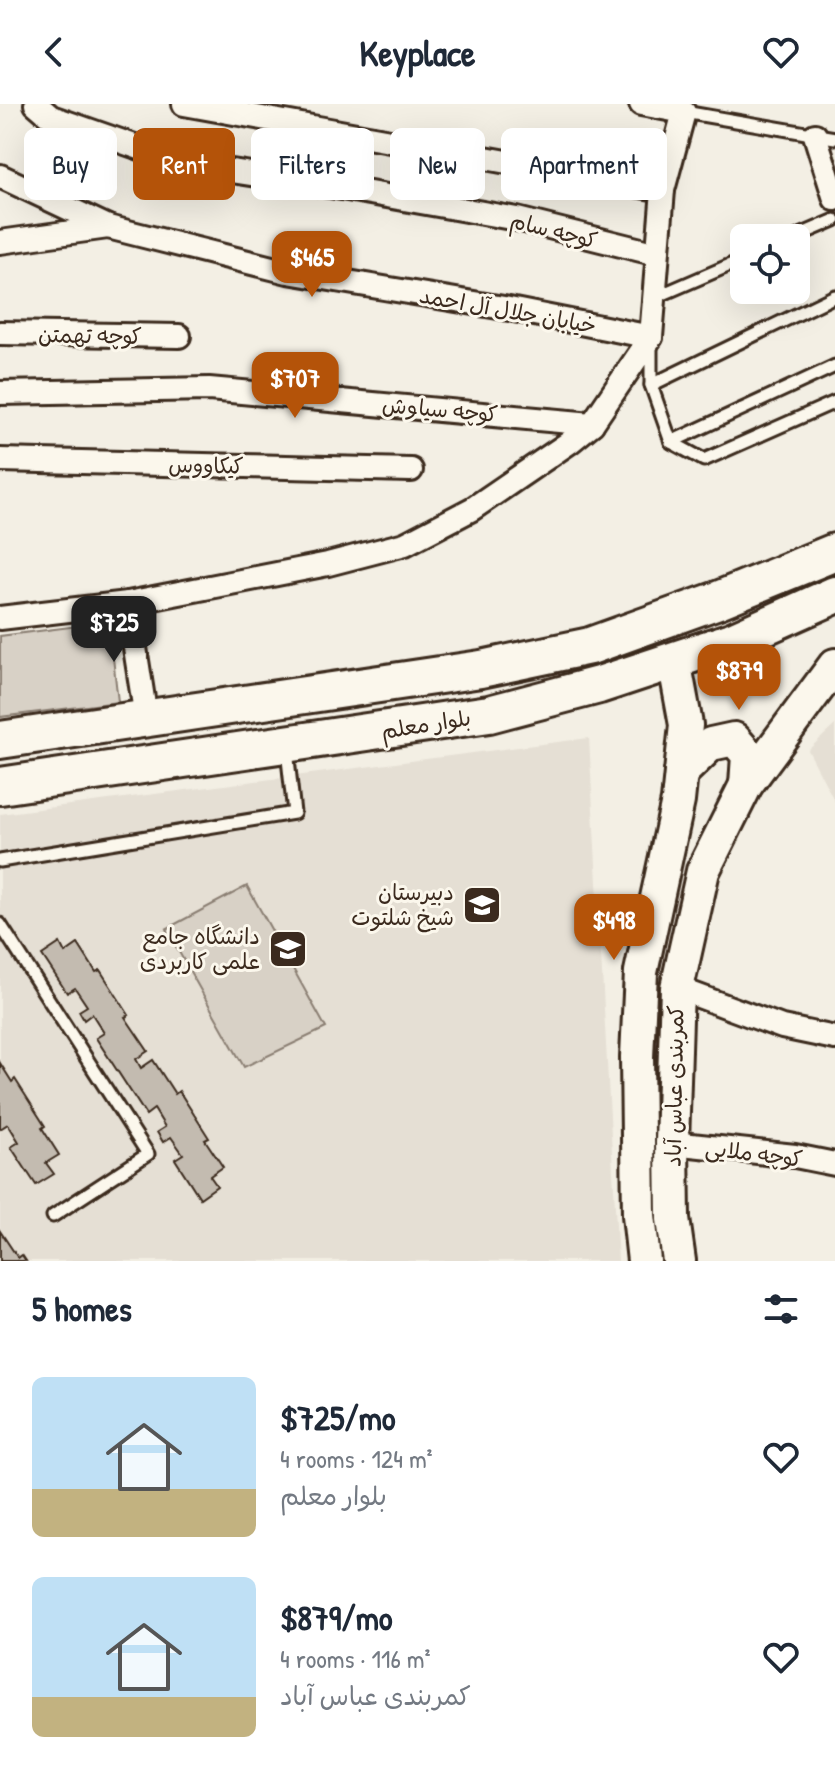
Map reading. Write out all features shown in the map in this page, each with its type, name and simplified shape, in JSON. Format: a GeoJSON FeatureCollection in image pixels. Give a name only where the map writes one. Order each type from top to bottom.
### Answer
{"type":"FeatureCollection","features":[{"type":"Feature","properties":{"kind":"main road","name":"بلوار معلم"},"geometry":{"type":"LineString","coordinates":[[0,740],[481,669],[590,646],[718,600],[835,552]]}},
{"type":"Feature","properties":{"kind":"main road","name":"بلوار معلم"},"geometry":{"type":"LineString","coordinates":[[0,786],[489,714],[599,685],[732,641],[835,595]]}},
{"type":"Feature","properties":{"kind":"main road","name":"کمربندی عباس آباد"},"geometry":{"type":"LineString","coordinates":[[644,1261],[639,1215],[641,972],[678,801],[681,773],[686,725],[674,660]]}},
{"type":"Feature","properties":{"kind":"main road","name":"کمربندی عباس آباد"},"geometry":{"type":"LineString","coordinates":[[679,1261],[673,1219],[672,1143],[677,988],[703,871],[746,785],[835,665]]}},
{"type":"Feature","properties":{"kind":"main road"},"geometry":{"type":"LineString","coordinates":[[681,773],[711,744],[734,739],[748,755],[746,785]]}},
{"type":"Feature","properties":{"kind":"street","name":"کوچه سام"},"geometry":{"type":"LineString","coordinates":[[36,104],[51,117],[186,164],[517,219],[657,254]]}},
{"type":"Feature","properties":{"kind":"street"},"geometry":{"type":"LineString","coordinates":[[184,104],[501,161]]}},
{"type":"Feature","properties":{"kind":"street"},"geometry":{"type":"LineString","coordinates":[[641,104],[698,110],[667,181]]}},
{"type":"Feature","properties":{"kind":"street"},"geometry":{"type":"LineString","coordinates":[[825,136],[835,199]]}},
{"type":"Feature","properties":{"kind":"street","name":"خیابان جلال آل احمد"},"geometry":{"type":"LineString","coordinates":[[0,176],[108,227],[288,272],[504,308],[651,337]]}},
{"type":"Feature","properties":{"kind":"street"},"geometry":{"type":"LineString","coordinates":[[0,618],[128,603],[328,564],[405,544],[472,509],[592,424],[651,337],[662,200]]}},
{"type":"Feature","properties":{"kind":"street"},"geometry":{"type":"LineString","coordinates":[[0,242],[108,227]]}},
{"type":"Feature","properties":{"kind":"street","name":"کوچه تهمتن"},"geometry":{"type":"LineString","coordinates":[[0,333],[179,336]]}},
{"type":"Feature","properties":{"kind":"street","name":"کوچه سیاوش"},"geometry":{"type":"LineString","coordinates":[[0,393],[209,389],[592,424]]}},
{"type":"Feature","properties":{"kind":"street","name":"کیکاووس"},"geometry":{"type":"LineString","coordinates":[[0,460],[411,470]]}},
{"type":"Feature","properties":{"kind":"street"},"geometry":{"type":"LineString","coordinates":[[128,603],[146,718]]}},
{"type":"Feature","properties":{"kind":"street"},"geometry":{"type":"LineString","coordinates":[[677,988],[782,1027],[835,1038]]}},
{"type":"Feature","properties":{"kind":"street","name":"کوچه ملایی"},"geometry":{"type":"LineString","coordinates":[[672,1143],[795,1156],[835,1164]]}},
{"type":"Feature","properties":{"kind":"lane"},"geometry":{"type":"LineString","coordinates":[[698,110],[825,136]]}},
{"type":"Feature","properties":{"kind":"lane"},"geometry":{"type":"LineString","coordinates":[[810,231],[835,220]]}},
{"type":"Feature","properties":{"kind":"lane"},"geometry":{"type":"LineString","coordinates":[[656,297],[730,265]]}},
{"type":"Feature","properties":{"kind":"lane"},"geometry":{"type":"LineString","coordinates":[[651,385],[835,296]]}},
{"type":"Feature","properties":{"kind":"lane"},"geometry":{"type":"LineString","coordinates":[[651,337],[651,385],[671,442],[704,460],[835,402]]}},
{"type":"Feature","properties":{"kind":"lane"},"geometry":{"type":"LineString","coordinates":[[671,442],[835,366]]}},
{"type":"Feature","properties":{"kind":"lane"},"geometry":{"type":"LineString","coordinates":[[0,861],[294,813],[287,745]]}},
{"type":"Feature","properties":{"kind":"lane"},"geometry":{"type":"LineString","coordinates":[[0,924],[148,1154],[53,1216]]}},
{"type":"Feature","properties":{"kind":"shaded area"},"geometry":{"type":"Polygon","coordinates":[[[109,622],[118,702],[0,717],[0,636],[109,622]]]}},
{"type":"Feature","properties":{"kind":"shaded area"},"geometry":{"type":"Polygon","coordinates":[[[835,725],[835,802],[808,750],[835,725]]]}},
{"type":"Feature","properties":{"kind":"shaded area"},"geometry":{"type":"Polygon","coordinates":[[[589,738],[618,1261],[0,1261],[0,814],[589,738]]]}},
{"type":"Feature","properties":{"kind":"shaded area"},"geometry":{"type":"Polygon","coordinates":[[[247,886],[326,1028],[244,1067],[166,929],[247,886]]]}},
{"type":"Feature","properties":{"kind":"building"},"geometry":{"type":"Polygon","coordinates":[[[60,943],[65,953],[78,944],[96,972],[100,970],[129,1015],[125,1017],[148,1051],[136,1059],[141,1068],[153,1060],[175,1094],[179,1091],[209,1138],[205,1140],[223,1167],[210,1176],[217,1186],[200,1198],[175,1159],[183,1154],[171,1137],[163,1142],[157,1132],[165,1127],[154,1109],[146,1115],[96,1038],[104,1033],[92,1014],[84,1020],[79,1011],[87,1006],[75,988],[67,993],[42,955],[60,943]]]}},
{"type":"Feature","properties":{"kind":"building"},"geometry":{"type":"Polygon","coordinates":[[[0,1063],[12,1082],[15,1079],[45,1126],[42,1128],[59,1155],[46,1163],[54,1174],[36,1185],[11,1147],[19,1142],[8,1124],[0,1129],[0,1063]]]}},
{"type":"Feature","properties":{"kind":"building"},"geometry":{"type":"Polygon","coordinates":[[[0,1231],[18,1258],[22,1255],[26,1261],[0,1261],[0,1231]]]}},
{"type":"Feature","properties":{"kind":"place","name":"دبیرستان شیخ شلتوت"},"geometry":{"type":"Point","coordinates":[482,905]}},
{"type":"Feature","properties":{"kind":"place","name":"دانشگاه جامع علمی کاربردی"},"geometry":{"type":"Point","coordinates":[288,949]}}]}
